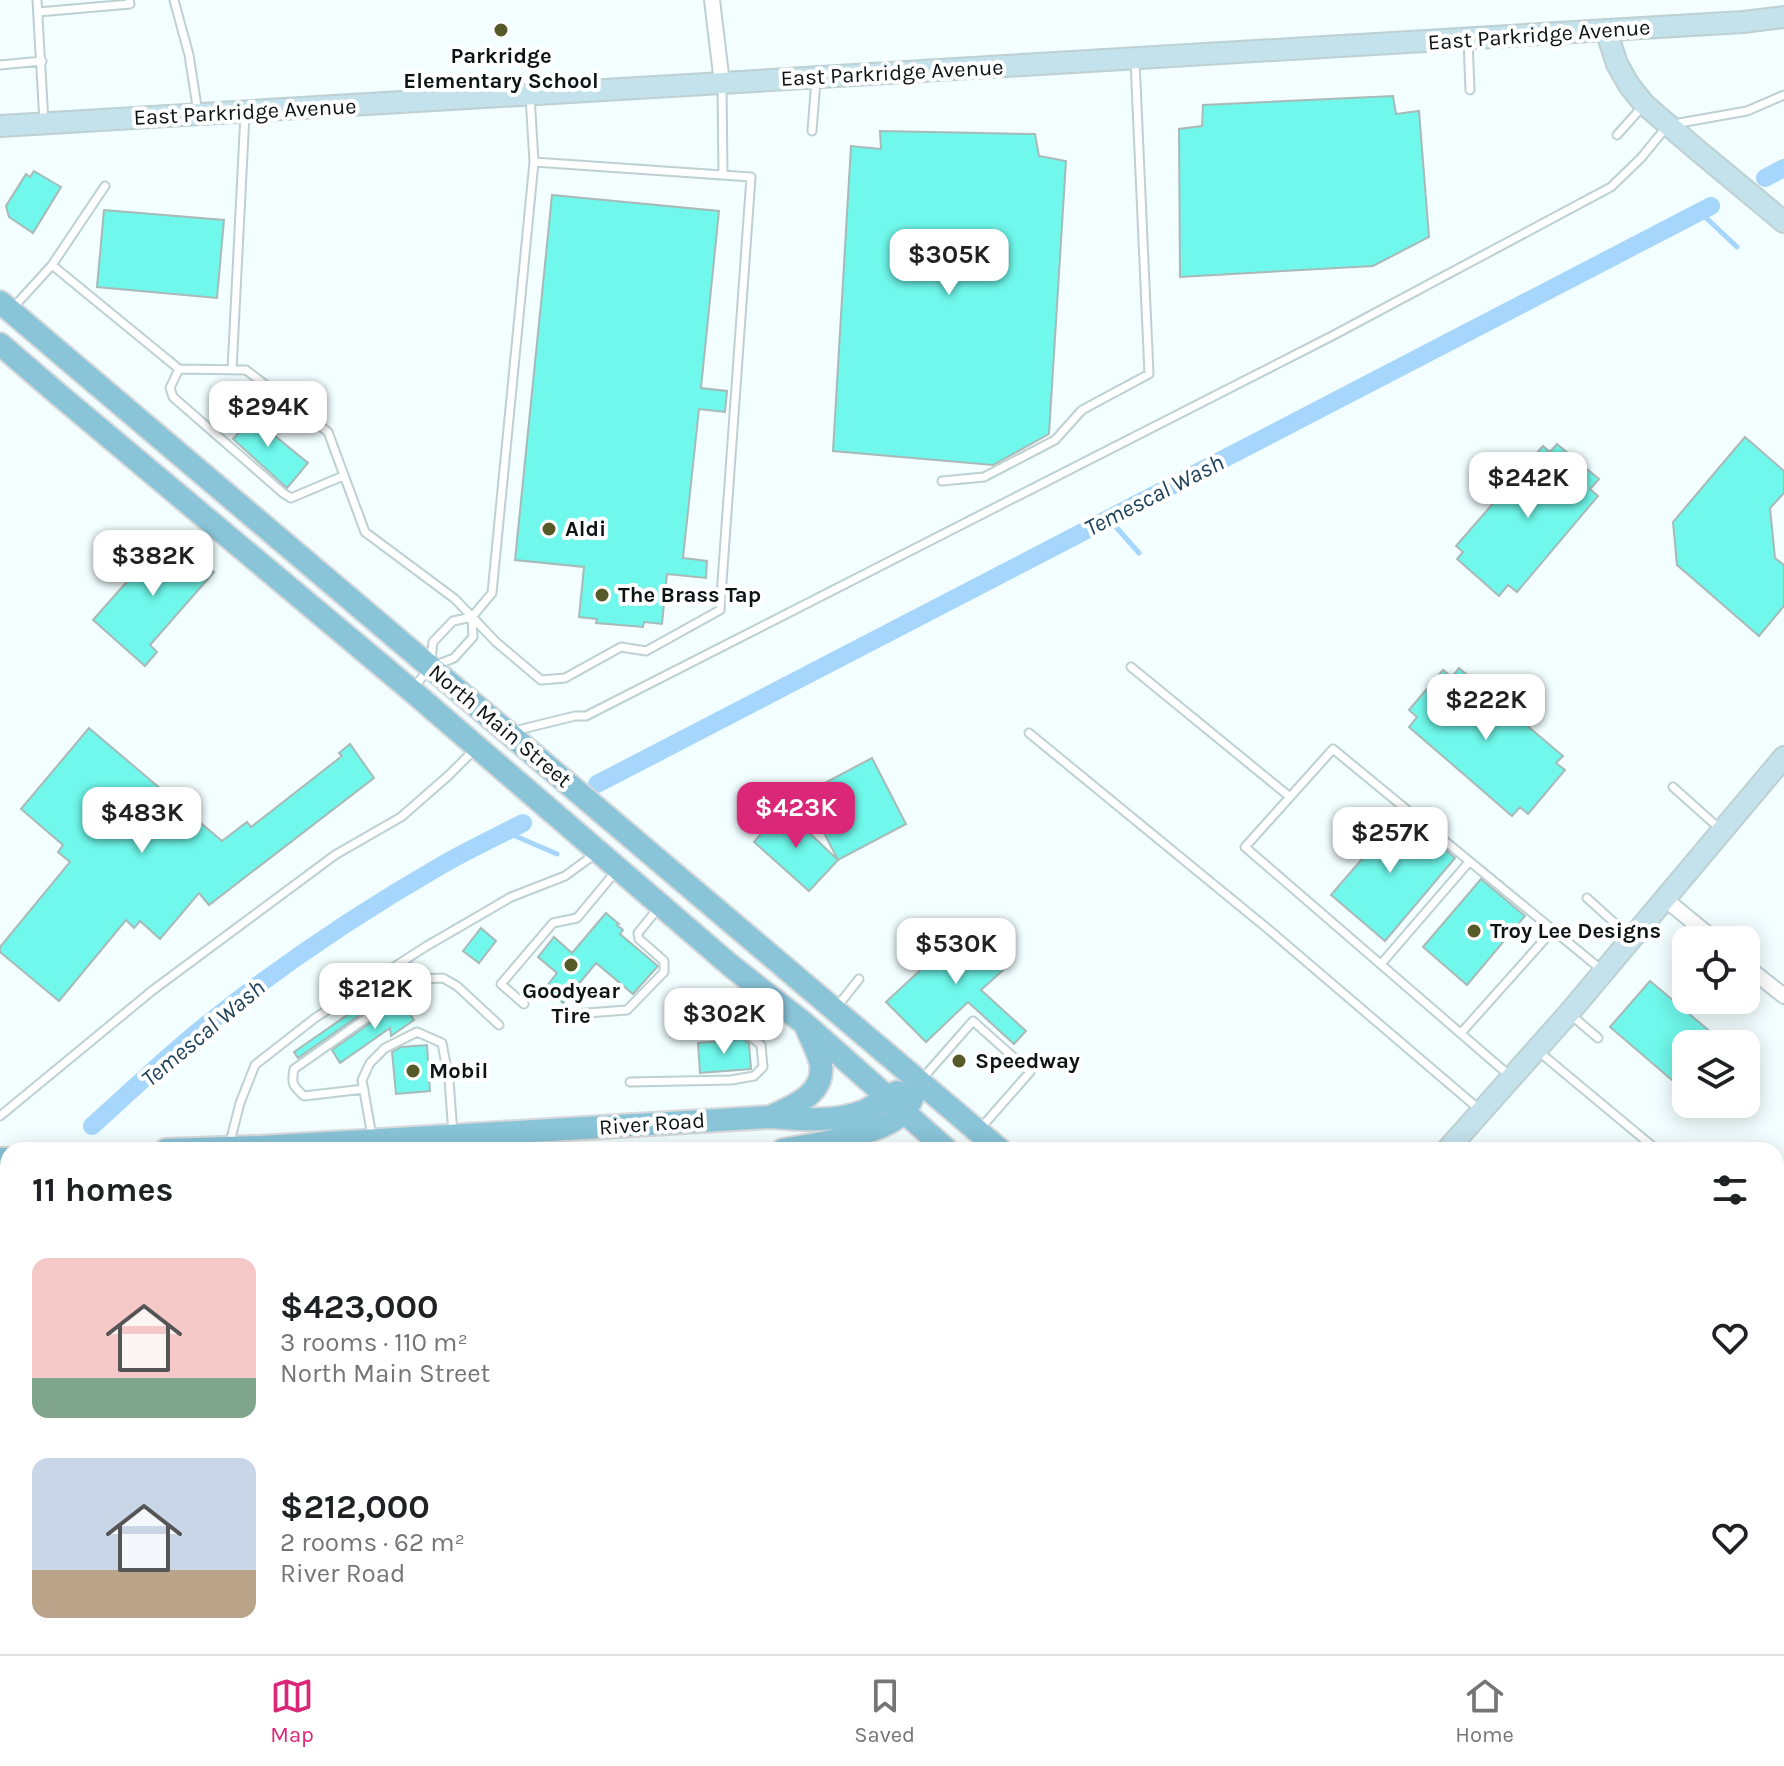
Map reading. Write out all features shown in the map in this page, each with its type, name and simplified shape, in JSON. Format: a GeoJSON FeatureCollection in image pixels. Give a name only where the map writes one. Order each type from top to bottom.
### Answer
{"type":"FeatureCollection","features":[{"type":"Feature","properties":{"kind":"main road","name":"East Parkridge Avenue"},"geometry":{"type":"LineString","coordinates":[[0,126],[1468,40],[1784,17]]}},
{"type":"Feature","properties":{"kind":"main road"},"geometry":{"type":"LineString","coordinates":[[1606,30],[1617,64],[1644,104],[1784,222]]}},
{"type":"Feature","properties":{"kind":"main road","name":"North Main Street"},"geometry":{"type":"LineString","coordinates":[[5,306],[991,1142]]}},
{"type":"Feature","properties":{"kind":"main road","name":"North Main Street"},"geometry":{"type":"LineString","coordinates":[[0,344],[412,691],[730,965],[805,1024],[938,1142]]}},
{"type":"Feature","properties":{"kind":"main road"},"geometry":{"type":"LineString","coordinates":[[1454,1142],[1569,1013],[1784,757]]}},
{"type":"Feature","properties":{"kind":"main road"},"geometry":{"type":"LineString","coordinates":[[770,1117],[806,1099],[817,1085],[821,1067],[805,1024]]}},
{"type":"Feature","properties":{"kind":"main road"},"geometry":{"type":"LineString","coordinates":[[821,1142],[867,1132],[904,1113],[919,1081]]}},
{"type":"Feature","properties":{"kind":"main road","name":"River Road"},"geometry":{"type":"LineString","coordinates":[[347,1142],[770,1117],[813,1120],[849,1116],[919,1081]]}},
{"type":"Feature","properties":{"kind":"main road"},"geometry":{"type":"LineString","coordinates":[[510,1142],[526,1132]]}},
{"type":"Feature","properties":{"kind":"street"},"geometry":{"type":"LineString","coordinates":[[712,0],[722,83]]}},
{"type":"Feature","properties":{"kind":"street"},"geometry":{"type":"LineString","coordinates":[[1665,899],[1698,926]]}},
{"type":"Feature","properties":{"kind":"street"},"geometry":{"type":"LineString","coordinates":[[1760,977],[1784,996]]}},
{"type":"Feature","properties":{"kind":"lane"},"geometry":{"type":"LineString","coordinates":[[37,0],[44,124]]}},
{"type":"Feature","properties":{"kind":"lane"},"geometry":{"type":"LineString","coordinates":[[38,12],[130,4],[129,0]]}},
{"type":"Feature","properties":{"kind":"lane"},"geometry":{"type":"LineString","coordinates":[[174,0],[189,55],[198,115]]}},
{"type":"Feature","properties":{"kind":"lane"},"geometry":{"type":"LineString","coordinates":[[1468,40],[1470,90]]}},
{"type":"Feature","properties":{"kind":"lane"},"geometry":{"type":"LineString","coordinates":[[942,481],[984,477],[1031,453],[1055,440],[1082,410],[1149,374],[1135,59]]}},
{"type":"Feature","properties":{"kind":"lane"},"geometry":{"type":"LineString","coordinates":[[0,65],[42,61]]}},
{"type":"Feature","properties":{"kind":"lane"},"geometry":{"type":"LineString","coordinates":[[812,131],[816,78]]}},
{"type":"Feature","properties":{"kind":"lane"},"geometry":{"type":"LineString","coordinates":[[722,83],[723,175]]}},
{"type":"Feature","properties":{"kind":"lane"},"geometry":{"type":"LineString","coordinates":[[412,691],[430,667],[433,642],[453,621],[472,617],[492,593],[534,162],[530,95]]}},
{"type":"Feature","properties":{"kind":"lane"},"geometry":{"type":"LineString","coordinates":[[510,735],[575,716],[586,716],[1332,336],[1611,187],[1641,158],[1668,125],[1747,111],[1784,95]]}},
{"type":"Feature","properties":{"kind":"lane"},"geometry":{"type":"LineString","coordinates":[[1617,135],[1644,104]]}},
{"type":"Feature","properties":{"kind":"lane"},"geometry":{"type":"LineString","coordinates":[[232,370],[245,112]]}},
{"type":"Feature","properties":{"kind":"lane"},"geometry":{"type":"LineString","coordinates":[[52,265],[179,369],[246,370],[328,432],[365,532],[455,599],[496,642],[541,680],[565,678],[621,647],[646,651],[720,610],[751,177],[534,162]]}},
{"type":"Feature","properties":{"kind":"lane"},"geometry":{"type":"LineString","coordinates":[[5,306],[52,265],[105,186]]}},
{"type":"Feature","properties":{"kind":"lane"},"geometry":{"type":"LineString","coordinates":[[179,369],[170,388],[173,397],[283,493],[291,498],[343,476]]}},
{"type":"Feature","properties":{"kind":"lane"},"geometry":{"type":"LineString","coordinates":[[430,667],[454,658],[473,637],[472,617]]}},
{"type":"Feature","properties":{"kind":"lane"},"geometry":{"type":"LineString","coordinates":[[1131,667],[1290,797]]}},
{"type":"Feature","properties":{"kind":"lane"},"geometry":{"type":"LineString","coordinates":[[1029,733],[1482,1111]]}},
{"type":"Feature","properties":{"kind":"lane"},"geometry":{"type":"LineString","coordinates":[[1512,1077],[1245,847],[1333,749],[1604,972]]}},
{"type":"Feature","properties":{"kind":"lane"},"geometry":{"type":"LineString","coordinates":[[0,1116],[153,990],[335,855],[401,817],[448,776],[484,754]]}},
{"type":"Feature","properties":{"kind":"lane"},"geometry":{"type":"LineString","coordinates":[[1673,787],[1721,831]]}},
{"type":"Feature","properties":{"kind":"lane"},"geometry":{"type":"LineString","coordinates":[[524,1004],[501,984],[553,923],[577,918],[607,859]]}},
{"type":"Feature","properties":{"kind":"lane"},"geometry":{"type":"LineString","coordinates":[[230,1142],[255,1065],[315,1018],[425,947],[511,897],[607,859]]}},
{"type":"Feature","properties":{"kind":"lane"},"geometry":{"type":"LineString","coordinates":[[1381,964],[1469,862]]}},
{"type":"Feature","properties":{"kind":"lane"},"geometry":{"type":"LineString","coordinates":[[1587,898],[1632,938]]}},
{"type":"Feature","properties":{"kind":"lane"},"geometry":{"type":"LineString","coordinates":[[574,1014],[627,1010],[664,972],[664,961],[639,939],[638,933],[661,905]]}},
{"type":"Feature","properties":{"kind":"lane"},"geometry":{"type":"LineString","coordinates":[[1461,1033],[1552,931]]}},
{"type":"Feature","properties":{"kind":"lane"},"geometry":{"type":"LineString","coordinates":[[364,1089],[304,1096],[294,1087],[292,1077],[294,1069],[422,979],[443,978],[457,986],[499,1025]]}},
{"type":"Feature","properties":{"kind":"lane"},"geometry":{"type":"LineString","coordinates":[[835,1010],[859,979]]}},
{"type":"Feature","properties":{"kind":"lane"},"geometry":{"type":"LineString","coordinates":[[630,1082],[731,1080],[754,1076],[763,1067],[761,1045],[701,996]]}},
{"type":"Feature","properties":{"kind":"lane"},"geometry":{"type":"LineString","coordinates":[[1569,1013],[1598,1038]]}},
{"type":"Feature","properties":{"kind":"lane"},"geometry":{"type":"LineString","coordinates":[[919,1081],[973,1021],[1030,1072],[978,1131]]}},
{"type":"Feature","properties":{"kind":"lane"},"geometry":{"type":"LineString","coordinates":[[373,1140],[362,1080],[370,1063],[385,1048],[417,1032],[442,1043],[449,1080],[453,1136]]}},
{"type":"Feature","properties":{"kind":"lane"},"geometry":{"type":"LineString","coordinates":[[1536,1050],[1647,1142]]}},
{"type":"Feature","properties":{"kind":"building"},"geometry":{"type":"Polygon","coordinates":[[[1393,96],[1396,114],[1419,111],[1429,237],[1373,266],[1180,277],[1179,129],[1202,126],[1203,105],[1393,96]]]}},
{"type":"Feature","properties":{"kind":"building"},"geometry":{"type":"Polygon","coordinates":[[[880,131],[1035,134],[1039,156],[1066,161],[1049,434],[993,465],[833,451],[851,146],[881,149],[880,131]]]}},
{"type":"Feature","properties":{"kind":"building"},"geometry":{"type":"Polygon","coordinates":[[[34,171],[61,187],[33,233],[9,217],[6,206],[26,174],[30,177],[34,171]]]}},
{"type":"Feature","properties":{"kind":"building"},"geometry":{"type":"Polygon","coordinates":[[[552,195],[719,211],[701,388],[727,391],[725,412],[699,409],[683,558],[707,561],[706,578],[667,574],[662,624],[644,622],[643,627],[596,623],[597,619],[579,617],[584,567],[515,560],[552,195]]]}},
{"type":"Feature","properties":{"kind":"building"},"geometry":{"type":"Polygon","coordinates":[[[104,210],[224,220],[217,298],[97,287],[104,210]]]}},
{"type":"Feature","properties":{"kind":"building"},"geometry":{"type":"Polygon","coordinates":[[[241,408],[308,463],[287,488],[233,439],[243,428],[232,419],[241,408]]]}},
{"type":"Feature","properties":{"kind":"building"},"geometry":{"type":"Polygon","coordinates":[[[1745,437],[1784,471],[1784,493],[1770,508],[1775,558],[1784,565],[1784,606],[1759,636],[1677,565],[1673,522],[1745,437]]]}},
{"type":"Feature","properties":{"kind":"building"},"geometry":{"type":"Polygon","coordinates":[[[1557,444],[1599,479],[1590,489],[1598,496],[1517,592],[1508,585],[1499,596],[1457,559],[1463,552],[1456,546],[1543,446],[1550,452],[1557,444]]]}},
{"type":"Feature","properties":{"kind":"building"},"geometry":{"type":"Polygon","coordinates":[[[170,533],[214,572],[150,645],[157,652],[145,666],[93,620],[170,533]]]}},
{"type":"Feature","properties":{"kind":"building"},"geometry":{"type":"Polygon","coordinates":[[[1459,668],[1563,756],[1556,763],[1565,770],[1528,814],[1520,807],[1512,816],[1409,727],[1417,717],[1409,710],[1443,670],[1452,677],[1459,668]]]}},
{"type":"Feature","properties":{"kind":"building"},"geometry":{"type":"Polygon","coordinates":[[[89,728],[222,841],[247,822],[251,827],[342,756],[339,753],[350,744],[374,778],[209,905],[199,893],[160,939],[140,921],[134,928],[126,920],[59,1001],[0,952],[0,947],[70,862],[58,852],[63,845],[21,809],[89,728]]]}},
{"type":"Feature","properties":{"kind":"building"},"geometry":{"type":"Polygon","coordinates":[[[872,758],[906,824],[838,860],[804,794],[872,758]]]}},
{"type":"Feature","properties":{"kind":"building"},"geometry":{"type":"Polygon","coordinates":[[[783,808],[838,860],[809,891],[754,842],[783,808]]]}},
{"type":"Feature","properties":{"kind":"building"},"geometry":{"type":"Polygon","coordinates":[[[1361,820],[1389,844],[1410,820],[1455,858],[1385,941],[1331,895],[1362,859],[1342,841],[1361,820]]]}},
{"type":"Feature","properties":{"kind":"building","name":"Troy Lee Designs"},"geometry":{"type":"Polygon","coordinates":[[[1481,879],[1525,916],[1467,985],[1423,947],[1481,879]]]}},
{"type":"Feature","properties":{"kind":"building","name":"Goodyear Tire"},"geometry":{"type":"Polygon","coordinates":[[[606,913],[623,930],[620,934],[658,966],[633,994],[596,963],[563,1003],[545,988],[557,973],[538,957],[554,937],[572,953],[606,913]]]}},
{"type":"Feature","properties":{"kind":"building"},"geometry":{"type":"Polygon","coordinates":[[[974,920],[1011,963],[981,990],[1026,1031],[1014,1044],[968,1002],[926,1042],[886,1002],[974,920]]]}},
{"type":"Feature","properties":{"kind":"building"},"geometry":{"type":"Polygon","coordinates":[[[481,928],[496,941],[479,963],[463,951],[481,928]]]}},
{"type":"Feature","properties":{"kind":"building"},"geometry":{"type":"Polygon","coordinates":[[[402,977],[406,983],[298,1058],[294,1052],[402,977]]]}},
{"type":"Feature","properties":{"kind":"building"},"geometry":{"type":"Polygon","coordinates":[[[1650,981],[1672,999],[1672,1014],[1689,1014],[1708,1030],[1672,1030],[1672,1080],[1610,1027],[1650,981]]]}},
{"type":"Feature","properties":{"kind":"building"},"geometry":{"type":"Polygon","coordinates":[[[401,1001],[414,1020],[391,1036],[390,1028],[340,1063],[332,1050],[401,1001]]]}},
{"type":"Feature","properties":{"kind":"building"},"geometry":{"type":"Polygon","coordinates":[[[744,1039],[749,1044],[751,1069],[700,1073],[698,1043],[744,1039]]]}},
{"type":"Feature","properties":{"kind":"building"},"geometry":{"type":"Polygon","coordinates":[[[427,1045],[430,1091],[396,1094],[392,1052],[401,1047],[427,1045]]]}},
{"type":"Feature","properties":{"kind":"waterway","name":"Temescal Wash"},"geometry":{"type":"LineString","coordinates":[[1765,178],[1784,168]]}},
{"type":"Feature","properties":{"kind":"waterway","name":"Temescal Wash"},"geometry":{"type":"LineString","coordinates":[[597,784],[1711,206]]}},
{"type":"Feature","properties":{"kind":"waterway"},"geometry":{"type":"LineString","coordinates":[[1700,212],[1737,247]]}},
{"type":"Feature","properties":{"kind":"waterway"},"geometry":{"type":"LineString","coordinates":[[1109,519],[1139,553]]}},
{"type":"Feature","properties":{"kind":"waterway","name":"Temescal Wash"},"geometry":{"type":"LineString","coordinates":[[92,1126],[191,1037],[292,961],[411,883],[523,823]]}},
{"type":"Feature","properties":{"kind":"waterway"},"geometry":{"type":"LineString","coordinates":[[506,832],[557,854]]}},
{"type":"Feature","properties":{"kind":"place","name":"Parkridge Elementary School"},"geometry":{"type":"Point","coordinates":[501,30]}},
{"type":"Feature","properties":{"kind":"place","name":"Aldi"},"geometry":{"type":"Point","coordinates":[549,529]}},
{"type":"Feature","properties":{"kind":"place","name":"The Brass Tap"},"geometry":{"type":"Point","coordinates":[602,595]}},
{"type":"Feature","properties":{"kind":"place","name":"Troy Lee Designs"},"geometry":{"type":"Point","coordinates":[1474,931]}},
{"type":"Feature","properties":{"kind":"place","name":"Goodyear Tire"},"geometry":{"type":"Point","coordinates":[571,965]}},
{"type":"Feature","properties":{"kind":"place","name":"Speedway"},"geometry":{"type":"Point","coordinates":[959,1061]}},
{"type":"Feature","properties":{"kind":"place","name":"Mobil"},"geometry":{"type":"Point","coordinates":[413,1071]}}]}
